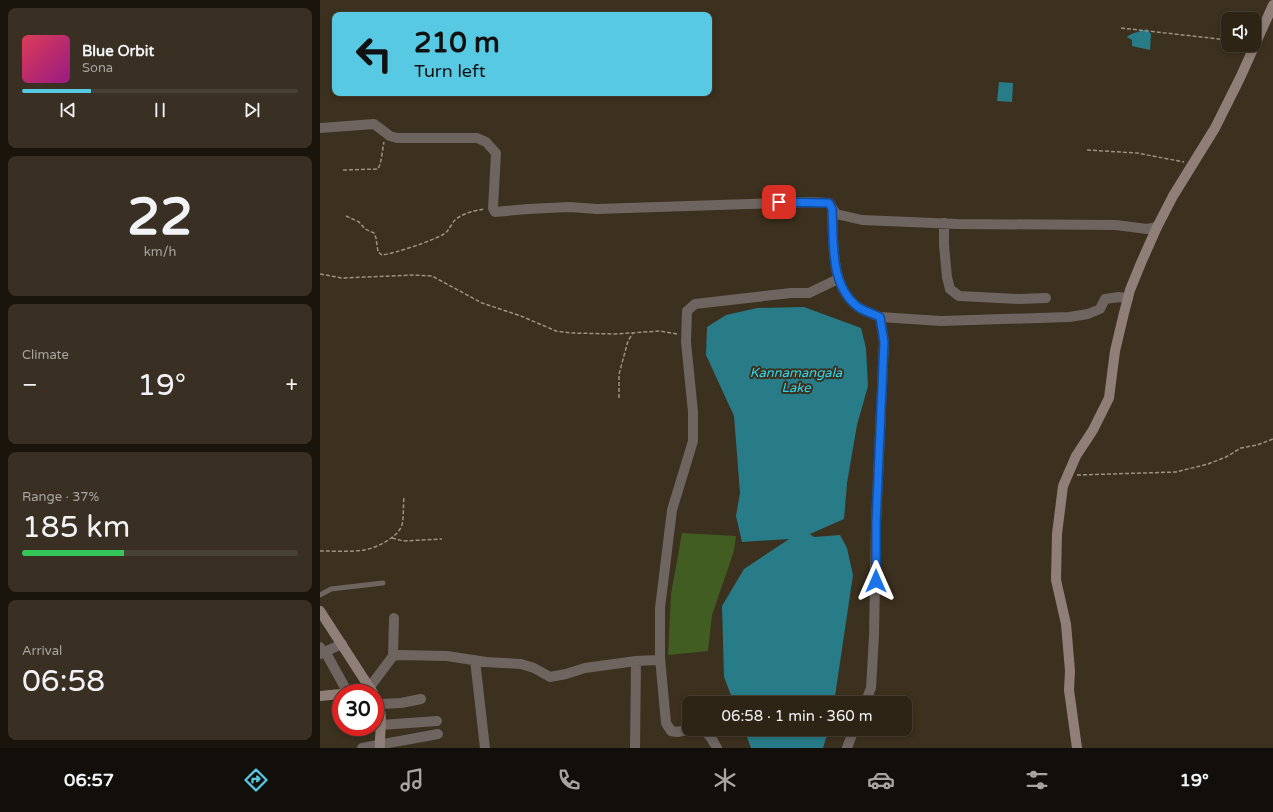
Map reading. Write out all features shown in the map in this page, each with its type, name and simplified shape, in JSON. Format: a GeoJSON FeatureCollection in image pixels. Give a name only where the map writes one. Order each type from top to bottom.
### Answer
{"type":"FeatureCollection","features":[{"type":"Feature","properties":{"kind":"street"},"geometry":{"type":"LineString","coordinates":[[1077,748],[1069,690],[1070,671],[1066,624],[1056,580],[1057,534],[1063,486],[1076,456],[1109,398],[1115,351],[1128,298],[1156,227],[1178,186],[1216,128],[1273,5]]}},
{"type":"Feature","properties":{"kind":"street"},"geometry":{"type":"LineString","coordinates":[[320,128],[374,124],[390,136],[397,138],[477,138],[486,142],[496,153],[492,208],[495,212],[570,207],[597,209],[810,202],[829,203],[836,214],[862,220],[944,223],[1116,225],[1147,229],[1156,227]]}},
{"type":"Feature","properties":{"kind":"street"},"geometry":{"type":"LineString","coordinates":[[832,209],[834,252],[838,279],[848,297],[859,308],[880,317],[941,321],[1069,317],[1088,314],[1100,309],[1105,299],[1119,297],[1128,298]]}},
{"type":"Feature","properties":{"kind":"street"},"geometry":{"type":"LineString","coordinates":[[944,223],[944,245],[947,277],[950,289],[959,296],[1020,299],[1046,298]]}},
{"type":"Feature","properties":{"kind":"street"},"geometry":{"type":"LineString","coordinates":[[682,731],[671,731],[666,723],[660,658],[660,608],[672,510],[693,441],[693,412],[686,342],[687,311],[695,304],[778,294],[809,293],[838,279]]}},
{"type":"Feature","properties":{"kind":"street"},"geometry":{"type":"LineString","coordinates":[[868,696],[871,688],[874,636],[876,523],[884,342],[880,317]]}},
{"type":"Feature","properties":{"kind":"street"},"geometry":{"type":"LineString","coordinates":[[320,611],[367,684]]}},
{"type":"Feature","properties":{"kind":"street"},"geometry":{"type":"LineString","coordinates":[[375,684],[393,656],[394,618]]}},
{"type":"Feature","properties":{"kind":"street"},"geometry":{"type":"LineString","coordinates":[[321,651],[342,644]]}},
{"type":"Feature","properties":{"kind":"street"},"geometry":{"type":"LineString","coordinates":[[321,651],[328,655],[343,684]]}},
{"type":"Feature","properties":{"kind":"street"},"geometry":{"type":"LineString","coordinates":[[393,656],[447,656],[521,664],[534,668],[550,677],[585,668],[660,658]]}},
{"type":"Feature","properties":{"kind":"street"},"geometry":{"type":"LineString","coordinates":[[475,660],[485,748]]}},
{"type":"Feature","properties":{"kind":"street"},"geometry":{"type":"LineString","coordinates":[[636,661],[636,748]]}},
{"type":"Feature","properties":{"kind":"street"},"geometry":{"type":"LineString","coordinates":[[320,696],[332,695]]}},
{"type":"Feature","properties":{"kind":"street"},"geometry":{"type":"LineString","coordinates":[[384,701],[401,703],[421,699]]}},
{"type":"Feature","properties":{"kind":"street"},"geometry":{"type":"LineString","coordinates":[[384,725],[437,720]]}},
{"type":"Feature","properties":{"kind":"street"},"geometry":{"type":"LineString","coordinates":[[362,748],[380,746],[438,734]]}},
{"type":"Feature","properties":{"kind":"street"},"geometry":{"type":"LineString","coordinates":[[380,736],[380,746]]}},
{"type":"Feature","properties":{"kind":"street"},"geometry":{"type":"LineString","coordinates":[[709,736],[717,748]]}},
{"type":"Feature","properties":{"kind":"street"},"geometry":{"type":"LineString","coordinates":[[847,748],[851,736]]}},
{"type":"Feature","properties":{"kind":"lane"},"geometry":{"type":"LineString","coordinates":[[320,595],[332,589],[384,583]]}},
{"type":"Feature","properties":{"kind":"path"},"geometry":{"type":"LineString","coordinates":[[1122,28],[1221,39]]}},
{"type":"Feature","properties":{"kind":"path"},"geometry":{"type":"LineString","coordinates":[[343,170],[378,168],[387,133]]}},
{"type":"Feature","properties":{"kind":"path"},"geometry":{"type":"LineString","coordinates":[[1087,150],[1137,153],[1194,163]]}},
{"type":"Feature","properties":{"kind":"path"},"geometry":{"type":"LineString","coordinates":[[346,216],[359,222],[365,229],[374,233],[378,252],[382,254],[410,247],[442,235],[448,231],[455,220],[460,216],[478,210],[492,208]]}},
{"type":"Feature","properties":{"kind":"path"},"geometry":{"type":"LineString","coordinates":[[320,274],[342,278],[413,275],[432,276],[482,303],[521,316],[556,331],[588,334],[660,331],[681,335],[686,342]]}},
{"type":"Feature","properties":{"kind":"path"},"geometry":{"type":"LineString","coordinates":[[619,398],[619,374],[628,341],[633,333]]}},
{"type":"Feature","properties":{"kind":"path"},"geometry":{"type":"LineString","coordinates":[[1067,476],[1176,472],[1208,464],[1226,457],[1241,448],[1257,445],[1273,439]]}},
{"type":"Feature","properties":{"kind":"path"},"geometry":{"type":"LineString","coordinates":[[320,552],[364,550],[392,538],[398,532],[402,524],[404,496]]}},
{"type":"Feature","properties":{"kind":"path"},"geometry":{"type":"LineString","coordinates":[[392,538],[403,541],[442,539]]}},
{"type":"Feature","properties":{"kind":"green space"},"geometry":{"type":"Polygon","coordinates":[[[682,533],[736,536],[734,551],[712,615],[708,651],[668,655],[671,594],[682,533]]]}},
{"type":"Feature","properties":{"kind":"water"},"geometry":{"type":"Polygon","coordinates":[[[1147,29],[1151,34],[1150,50],[1132,46],[1132,40],[1127,37],[1147,29]]]}},
{"type":"Feature","properties":{"kind":"water"},"geometry":{"type":"Polygon","coordinates":[[[999,82],[1013,83],[1012,102],[997,101],[999,82]]]}},
{"type":"Feature","properties":{"kind":"water","name":"Kannamangala Lake"},"geometry":{"type":"Polygon","coordinates":[[[804,307],[861,328],[866,348],[868,386],[857,425],[847,483],[844,519],[810,534],[814,537],[840,535],[847,548],[853,575],[835,696],[731,696],[724,677],[722,606],[744,569],[789,539],[742,542],[736,516],[740,493],[734,416],[706,355],[707,327],[726,315],[757,308],[804,307]]]}},
{"type":"Feature","properties":{"kind":"water"},"geometry":{"type":"Polygon","coordinates":[[[747,736],[827,736],[823,748],[751,748],[747,736]]]}},
{"type":"Feature","properties":{"kind":"route"},"geometry":{"type":"LineString","coordinates":[[779,202],[829,203],[832,209],[834,252],[838,279],[848,297],[859,308],[880,317],[884,342],[876,523],[876,581]]}}]}
